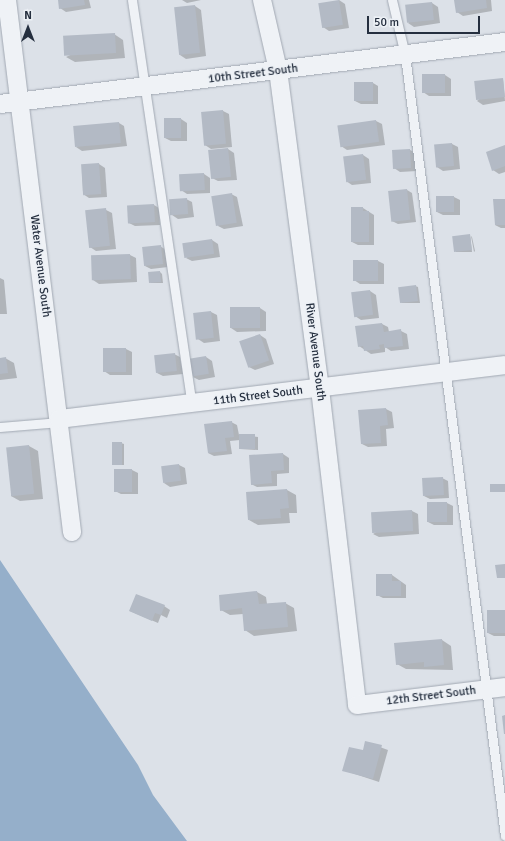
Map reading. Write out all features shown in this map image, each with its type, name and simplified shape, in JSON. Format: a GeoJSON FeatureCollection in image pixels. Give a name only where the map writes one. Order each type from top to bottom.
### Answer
{"type":"FeatureCollection","features":[{"type":"Feature","properties":{"kind":"street","name":"Water Avenue South"},"geometry":{"type":"LineString","coordinates":[[7,0],[72,532]]}},
{"type":"Feature","properties":{"kind":"street","name":"River Avenue South"},"geometry":{"type":"LineString","coordinates":[[262,0],[278,70],[320,389],[357,705]]}},
{"type":"Feature","properties":{"kind":"street","name":"10th Street South"},"geometry":{"type":"LineString","coordinates":[[0,104],[505,42]]}},
{"type":"Feature","properties":{"kind":"street","name":"11th Street South"},"geometry":{"type":"LineString","coordinates":[[59,421],[505,365]]}},
{"type":"Feature","properties":{"kind":"street","name":"12th Street South"},"geometry":{"type":"LineString","coordinates":[[357,705],[505,687]]}},
{"type":"Feature","properties":{"kind":"lane"},"geometry":{"type":"LineString","coordinates":[[132,0],[192,404]]}},
{"type":"Feature","properties":{"kind":"lane"},"geometry":{"type":"LineString","coordinates":[[392,0],[405,55],[448,372],[505,836]]}},
{"type":"Feature","properties":{"kind":"lane"},"geometry":{"type":"LineString","coordinates":[[0,427],[59,421]]}},
{"type":"Feature","properties":{"kind":"water"},"geometry":{"type":"Polygon","coordinates":[[[0,560],[138,765],[153,795],[187,841],[0,841],[0,560]]]}},
{"type":"Feature","properties":{"kind":"building"},"geometry":{"type":"Polygon","coordinates":[[[58,0],[84,0],[85,5],[59,9],[58,0]]]}},
{"type":"Feature","properties":{"kind":"building"},"geometry":{"type":"Polygon","coordinates":[[[339,0],[343,25],[322,28],[318,3],[339,0]]]}},
{"type":"Feature","properties":{"kind":"building"},"geometry":{"type":"Polygon","coordinates":[[[454,0],[486,0],[487,8],[456,13],[454,0]]]}},
{"type":"Feature","properties":{"kind":"building"},"geometry":{"type":"Polygon","coordinates":[[[432,2],[434,20],[407,23],[405,5],[432,2]]]}},
{"type":"Feature","properties":{"kind":"building"},"geometry":{"type":"Polygon","coordinates":[[[195,5],[200,53],[179,55],[174,7],[195,5]]]}},
{"type":"Feature","properties":{"kind":"building"},"geometry":{"type":"Polygon","coordinates":[[[115,33],[116,53],[64,56],[63,36],[115,33]]]}},
{"type":"Feature","properties":{"kind":"building"},"geometry":{"type":"Polygon","coordinates":[[[422,74],[445,74],[445,93],[422,93],[422,74]]]}},
{"type":"Feature","properties":{"kind":"building"},"geometry":{"type":"Polygon","coordinates":[[[503,78],[505,97],[476,100],[474,81],[503,78]]]}},
{"type":"Feature","properties":{"kind":"building"},"geometry":{"type":"Polygon","coordinates":[[[354,82],[373,82],[373,101],[354,101],[354,82]]]}},
{"type":"Feature","properties":{"kind":"building"},"geometry":{"type":"Polygon","coordinates":[[[223,110],[226,144],[204,146],[201,112],[223,110]]]}},
{"type":"Feature","properties":{"kind":"building"},"geometry":{"type":"Polygon","coordinates":[[[164,118],[181,118],[181,138],[164,138],[164,118]]]}},
{"type":"Feature","properties":{"kind":"building"},"geometry":{"type":"Polygon","coordinates":[[[376,120],[379,142],[340,147],[337,125],[376,120]]]}},
{"type":"Feature","properties":{"kind":"building"},"geometry":{"type":"Polygon","coordinates":[[[119,122],[121,143],[75,147],[73,126],[119,122]]]}},
{"type":"Feature","properties":{"kind":"building"},"geometry":{"type":"Polygon","coordinates":[[[452,143],[454,166],[436,167],[434,145],[452,143]]]}},
{"type":"Feature","properties":{"kind":"building"},"geometry":{"type":"Polygon","coordinates":[[[505,145],[505,166],[492,171],[486,152],[505,145]]]}},
{"type":"Feature","properties":{"kind":"building"},"geometry":{"type":"Polygon","coordinates":[[[228,148],[231,177],[211,179],[208,150],[228,148]]]}},
{"type":"Feature","properties":{"kind":"building"},"geometry":{"type":"Polygon","coordinates":[[[410,149],[411,168],[393,169],[392,150],[410,149]]]}},
{"type":"Feature","properties":{"kind":"building"},"geometry":{"type":"Polygon","coordinates":[[[363,154],[366,180],[346,182],[343,156],[363,154]]]}},
{"type":"Feature","properties":{"kind":"building"},"geometry":{"type":"Polygon","coordinates":[[[99,163],[101,194],[83,195],[81,164],[99,163]]]}},
{"type":"Feature","properties":{"kind":"building"},"geometry":{"type":"Polygon","coordinates":[[[204,173],[205,190],[180,191],[179,174],[204,173]]]}},
{"type":"Feature","properties":{"kind":"building"},"geometry":{"type":"Polygon","coordinates":[[[407,189],[410,220],[391,222],[388,191],[407,189]]]}},
{"type":"Feature","properties":{"kind":"building"},"geometry":{"type":"Polygon","coordinates":[[[232,193],[237,223],[216,226],[211,196],[232,193]]]}},
{"type":"Feature","properties":{"kind":"building"},"geometry":{"type":"Polygon","coordinates":[[[436,196],[454,196],[454,212],[436,212],[436,196]]]}},
{"type":"Feature","properties":{"kind":"building"},"geometry":{"type":"Polygon","coordinates":[[[187,198],[188,214],[170,215],[169,199],[187,198]]]}},
{"type":"Feature","properties":{"kind":"building"},"geometry":{"type":"Polygon","coordinates":[[[493,199],[505,199],[505,225],[495,225],[493,199]]]}},
{"type":"Feature","properties":{"kind":"building"},"geometry":{"type":"Polygon","coordinates":[[[154,204],[155,222],[128,223],[127,205],[154,204]]]}},
{"type":"Feature","properties":{"kind":"building"},"geometry":{"type":"Polygon","coordinates":[[[351,207],[363,207],[363,211],[369,211],[369,242],[351,242],[351,207]]]}},
{"type":"Feature","properties":{"kind":"building"},"geometry":{"type":"Polygon","coordinates":[[[106,208],[110,246],[89,248],[85,210],[106,208]]]}},
{"type":"Feature","properties":{"kind":"building"},"geometry":{"type":"Polygon","coordinates":[[[470,234],[472,250],[454,252],[452,236],[470,234]]]}},
{"type":"Feature","properties":{"kind":"building"},"geometry":{"type":"Polygon","coordinates":[[[212,239],[214,254],[184,258],[182,243],[212,239]]]}},
{"type":"Feature","properties":{"kind":"building"},"geometry":{"type":"Polygon","coordinates":[[[161,245],[163,264],[144,266],[142,247],[161,245]]]}},
{"type":"Feature","properties":{"kind":"building"},"geometry":{"type":"Polygon","coordinates":[[[130,254],[131,279],[92,280],[91,255],[130,254]]]}},
{"type":"Feature","properties":{"kind":"building"},"geometry":{"type":"Polygon","coordinates":[[[353,260],[378,260],[378,281],[353,281],[353,260]]]}},
{"type":"Feature","properties":{"kind":"building"},"geometry":{"type":"Polygon","coordinates":[[[160,271],[161,282],[149,283],[148,272],[160,271]]]}},
{"type":"Feature","properties":{"kind":"building"},"geometry":{"type":"Polygon","coordinates":[[[416,285],[418,301],[400,303],[398,287],[416,285]]]}},
{"type":"Feature","properties":{"kind":"building"},"geometry":{"type":"Polygon","coordinates":[[[370,290],[373,315],[354,317],[351,292],[370,290]]]}},
{"type":"Feature","properties":{"kind":"building"},"geometry":{"type":"Polygon","coordinates":[[[230,307],[260,307],[260,328],[230,328],[230,307]]]}},
{"type":"Feature","properties":{"kind":"building"},"geometry":{"type":"Polygon","coordinates":[[[211,311],[214,338],[196,340],[193,313],[211,311]]]}},
{"type":"Feature","properties":{"kind":"building"},"geometry":{"type":"Polygon","coordinates":[[[382,323],[384,332],[401,329],[403,346],[384,348],[384,344],[379,345],[380,349],[364,351],[363,346],[358,347],[355,326],[382,323]]]}},
{"type":"Feature","properties":{"kind":"building"},"geometry":{"type":"Polygon","coordinates":[[[260,334],[269,360],[248,368],[239,341],[260,334]]]}},
{"type":"Feature","properties":{"kind":"building"},"geometry":{"type":"Polygon","coordinates":[[[103,348],[126,348],[126,372],[103,372],[103,348]]]}},
{"type":"Feature","properties":{"kind":"building"},"geometry":{"type":"Polygon","coordinates":[[[175,353],[177,371],[156,373],[154,355],[175,353]]]}},
{"type":"Feature","properties":{"kind":"building"},"geometry":{"type":"Polygon","coordinates":[[[206,356],[209,374],[192,376],[189,359],[206,356]]]}},
{"type":"Feature","properties":{"kind":"building"},"geometry":{"type":"Polygon","coordinates":[[[6,357],[8,373],[0,374],[0,358],[6,357]]]}},
{"type":"Feature","properties":{"kind":"building"},"geometry":{"type":"Polygon","coordinates":[[[386,408],[388,425],[380,426],[381,443],[361,444],[358,410],[386,408]]]}},
{"type":"Feature","properties":{"kind":"building"},"geometry":{"type":"Polygon","coordinates":[[[232,421],[234,437],[225,438],[227,451],[208,453],[204,424],[232,421]]]}},
{"type":"Feature","properties":{"kind":"building"},"geometry":{"type":"Polygon","coordinates":[[[239,434],[255,434],[255,449],[239,449],[239,434]]]}},
{"type":"Feature","properties":{"kind":"building"},"geometry":{"type":"Polygon","coordinates":[[[112,442],[122,442],[122,465],[112,465],[112,442]]]}},
{"type":"Feature","properties":{"kind":"building"},"geometry":{"type":"Polygon","coordinates":[[[29,445],[34,494],[11,496],[6,447],[29,445]]]}},
{"type":"Feature","properties":{"kind":"building"},"geometry":{"type":"Polygon","coordinates":[[[283,453],[284,470],[271,471],[272,483],[251,485],[249,455],[283,453]]]}},
{"type":"Feature","properties":{"kind":"building"},"geometry":{"type":"Polygon","coordinates":[[[179,464],[181,481],[163,483],[161,466],[179,464]]]}},
{"type":"Feature","properties":{"kind":"building"},"geometry":{"type":"Polygon","coordinates":[[[114,469],[132,469],[132,492],[114,492],[114,469]]]}},
{"type":"Feature","properties":{"kind":"building"},"geometry":{"type":"Polygon","coordinates":[[[443,477],[444,495],[423,496],[422,478],[443,477]]]}},
{"type":"Feature","properties":{"kind":"building"},"geometry":{"type":"Polygon","coordinates":[[[490,484],[505,484],[505,492],[490,492],[490,484]]]}},
{"type":"Feature","properties":{"kind":"building"},"geometry":{"type":"Polygon","coordinates":[[[287,489],[289,508],[280,509],[281,518],[248,520],[246,492],[287,489]]]}},
{"type":"Feature","properties":{"kind":"building"},"geometry":{"type":"Polygon","coordinates":[[[427,502],[447,502],[447,522],[427,522],[427,502]]]}},
{"type":"Feature","properties":{"kind":"building"},"geometry":{"type":"Polygon","coordinates":[[[412,510],[413,531],[372,533],[371,512],[412,510]]]}},
{"type":"Feature","properties":{"kind":"building"},"geometry":{"type":"Polygon","coordinates":[[[505,564],[505,578],[497,578],[495,565],[505,564]]]}},
{"type":"Feature","properties":{"kind":"building"},"geometry":{"type":"Polygon","coordinates":[[[376,574],[392,574],[392,581],[401,581],[401,596],[376,596],[376,574]]]}},
{"type":"Feature","properties":{"kind":"building"},"geometry":{"type":"Polygon","coordinates":[[[257,591],[259,604],[286,602],[288,627],[244,631],[242,608],[220,611],[219,595],[257,591]]]}},
{"type":"Feature","properties":{"kind":"building"},"geometry":{"type":"Polygon","coordinates":[[[136,594],[165,605],[161,615],[155,613],[152,621],[129,611],[136,594]]]}},
{"type":"Feature","properties":{"kind":"building"},"geometry":{"type":"Polygon","coordinates":[[[487,610],[505,610],[505,633],[487,633],[487,610]]]}},
{"type":"Feature","properties":{"kind":"building"},"geometry":{"type":"Polygon","coordinates":[[[442,639],[444,665],[424,667],[424,662],[396,665],[394,643],[442,639]]]}},
{"type":"Feature","properties":{"kind":"building"},"geometry":{"type":"Polygon","coordinates":[[[505,715],[505,734],[504,734],[502,716],[505,715]]]}},
{"type":"Feature","properties":{"kind":"building"},"geometry":{"type":"Polygon","coordinates":[[[365,741],[382,745],[373,779],[342,771],[349,747],[363,750],[365,741]]]}}]}
